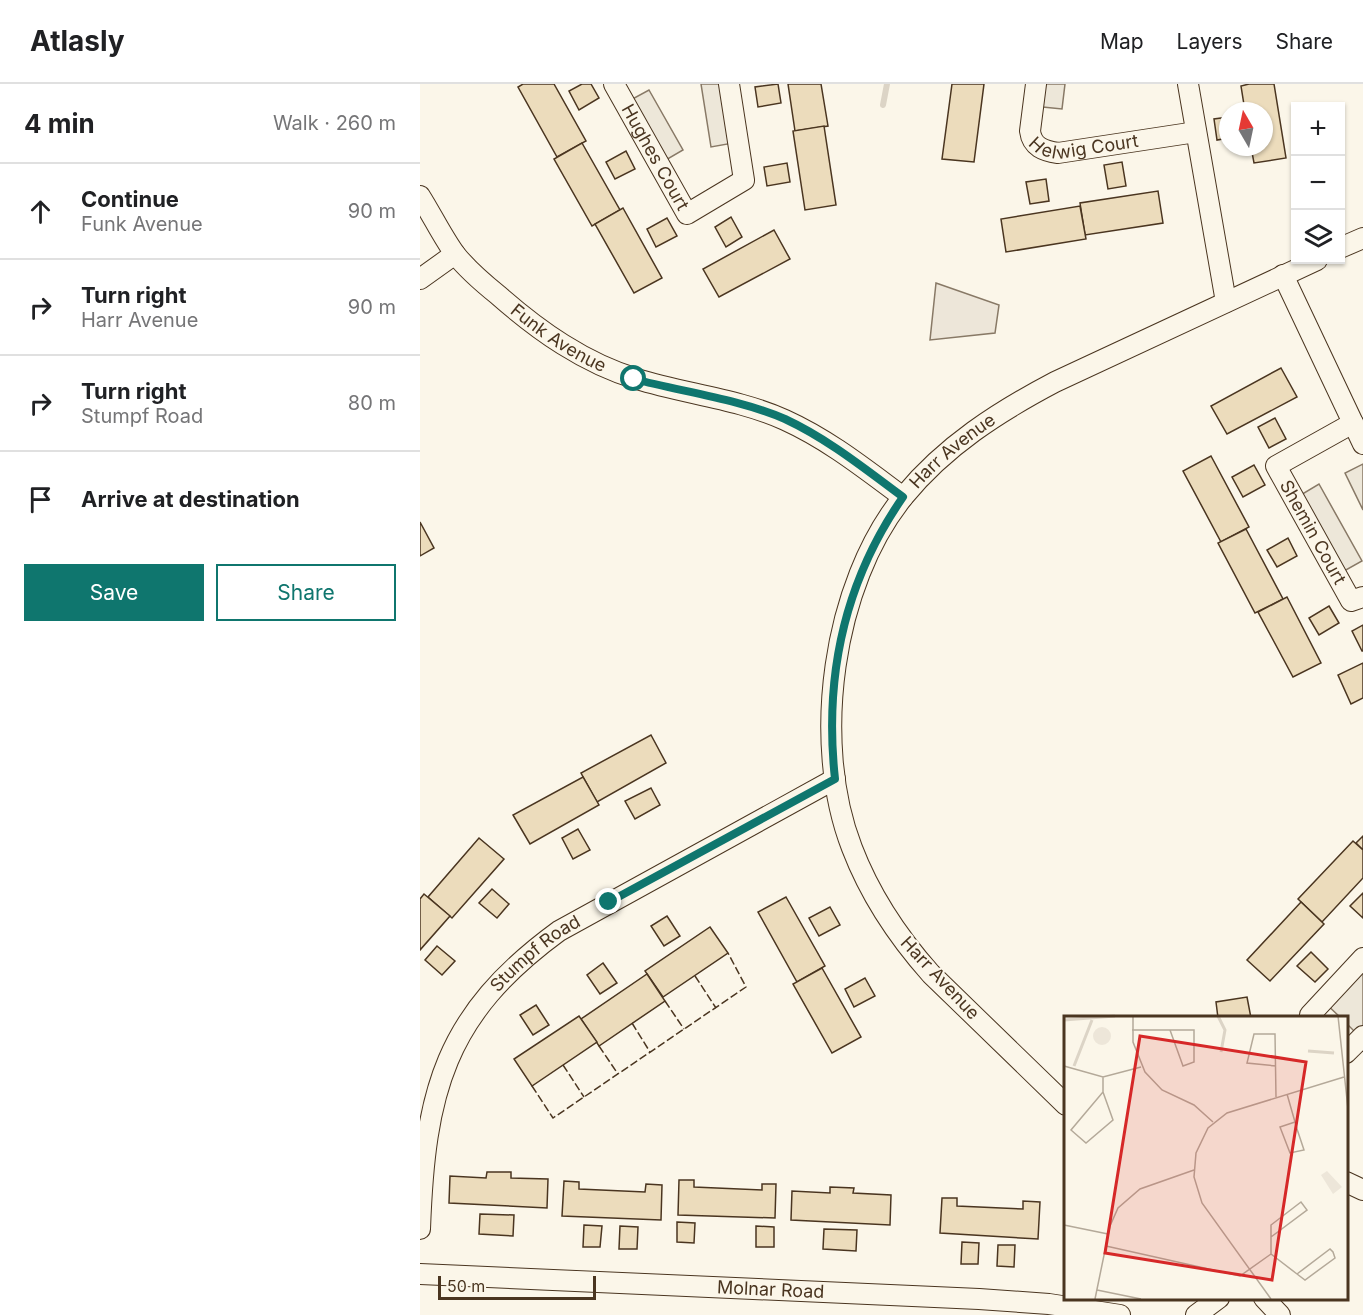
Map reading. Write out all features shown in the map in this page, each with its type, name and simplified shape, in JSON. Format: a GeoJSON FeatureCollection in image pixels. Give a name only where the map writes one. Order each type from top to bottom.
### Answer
{"type":"FeatureCollection","features":[{"type":"Feature","properties":{"kind":"street","name":"Hughes Court"},"geometry":{"type":"LineString","coordinates":[[614,84],[687,214],[744,180],[729,84]]}},
{"type":"Feature","properties":{"kind":"street","name":"Helwig Court"},"geometry":{"type":"LineString","coordinates":[[1036,84],[1031,137],[1040,149],[1048,152],[1058,153],[1196,132]]}},
{"type":"Feature","properties":{"kind":"street"},"geometry":{"type":"LineString","coordinates":[[1188,84],[1226,302]]}},
{"type":"Feature","properties":{"kind":"street","name":"Funk Avenue"},"geometry":{"type":"LineString","coordinates":[[420,196],[455,254],[480,280],[540,330],[593,362],[634,379],[720,400],[783,419],[823,439],[903,497]]}},
{"type":"Feature","properties":{"kind":"street"},"geometry":{"type":"LineString","coordinates":[[1345,246],[1363,238]]}},
{"type":"Feature","properties":{"kind":"street"},"geometry":{"type":"LineString","coordinates":[[420,279],[455,254]]}},
{"type":"Feature","properties":{"kind":"street","name":"Harr Avenue"},"geometry":{"type":"LineString","coordinates":[[1064,1103],[931,975],[912,953],[873,894],[851,847],[835,779],[831,725],[833,681],[844,624],[857,582],[889,517],[922,475],[968,435],[1020,400],[1055,382],[1308,264]]}},
{"type":"Feature","properties":{"kind":"street"},"geometry":{"type":"LineString","coordinates":[[1283,275],[1363,444]]}},
{"type":"Feature","properties":{"kind":"street","name":"Shemin Court"},"geometry":{"type":"LineString","coordinates":[[1353,423],[1276,466],[1351,601],[1363,597]]}},
{"type":"Feature","properties":{"kind":"street","name":"Stumpf Road"},"geometry":{"type":"LineString","coordinates":[[420,1229],[420,1204],[428,1128],[443,1069],[462,1030],[499,982],[520,961],[559,931],[835,779]]}},
{"type":"Feature","properties":{"kind":"street"},"geometry":{"type":"LineString","coordinates":[[1310,1016],[1363,958]]}},
{"type":"Feature","properties":{"kind":"street"},"geometry":{"type":"LineString","coordinates":[[1348,1052],[1363,1036]]}},
{"type":"Feature","properties":{"kind":"street"},"geometry":{"type":"LineString","coordinates":[[1348,1182],[1363,1190]]}},
{"type":"Feature","properties":{"kind":"street","name":"Molnar Road"},"geometry":{"type":"LineString","coordinates":[[420,1274],[979,1299],[1049,1304],[1120,1315]]}},
{"type":"Feature","properties":{"kind":"street"},"geometry":{"type":"LineString","coordinates":[[1196,1315],[1217,1300]]}},
{"type":"Feature","properties":{"kind":"street"},"geometry":{"type":"LineString","coordinates":[[1265,1300],[1280,1315]]}},
{"type":"Feature","properties":{"kind":"shaded area"},"geometry":{"type":"Polygon","coordinates":[[[701,84],[729,84],[739,142],[711,147],[701,84]]]}},
{"type":"Feature","properties":{"kind":"shaded area"},"geometry":{"type":"Polygon","coordinates":[[[1036,84],[1065,84],[1062,109],[1033,106],[1036,84]]]}},
{"type":"Feature","properties":{"kind":"shaded area"},"geometry":{"type":"Polygon","coordinates":[[[649,90],[683,150],[659,164],[625,103],[649,90]]]}},
{"type":"Feature","properties":{"kind":"shaded area"},"geometry":{"type":"Polygon","coordinates":[[[936,283],[999,305],[995,333],[930,340],[936,283]]]}},
{"type":"Feature","properties":{"kind":"shaded area"},"geometry":{"type":"Polygon","coordinates":[[[1363,464],[1363,510],[1345,473],[1363,464]]]}},
{"type":"Feature","properties":{"kind":"shaded area"},"geometry":{"type":"Polygon","coordinates":[[[1319,484],[1362,561],[1337,575],[1294,499],[1319,484]]]}},
{"type":"Feature","properties":{"kind":"shaded area"},"geometry":{"type":"Polygon","coordinates":[[[1363,958],[1363,1036],[1361,1038],[1348,1025],[1348,1016],[1339,1016],[1323,1001],[1363,958]]]}},
{"type":"Feature","properties":{"kind":"building"},"geometry":{"type":"Polygon","coordinates":[[[523,84],[554,84],[586,141],[557,157],[518,87],[523,84]]]}},
{"type":"Feature","properties":{"kind":"building"},"geometry":{"type":"Polygon","coordinates":[[[582,84],[591,84],[599,98],[579,110],[569,91],[582,84]]]}},
{"type":"Feature","properties":{"kind":"building"},"geometry":{"type":"Polygon","coordinates":[[[778,84],[781,103],[758,107],[755,87],[778,84]]]}},
{"type":"Feature","properties":{"kind":"building"},"geometry":{"type":"Polygon","coordinates":[[[788,84],[821,84],[828,126],[795,131],[788,84]]]}},
{"type":"Feature","properties":{"kind":"building"},"geometry":{"type":"Polygon","coordinates":[[[952,84],[984,84],[974,162],[942,159],[952,84]]]}},
{"type":"Feature","properties":{"kind":"building"},"geometry":{"type":"Polygon","coordinates":[[[1274,84],[1286,158],[1254,163],[1253,156],[1273,156],[1273,102],[1244,102],[1241,86],[1274,84]]]}},
{"type":"Feature","properties":{"kind":"building"},"geometry":{"type":"Polygon","coordinates":[[[1219,118],[1219,140],[1217,140],[1214,119],[1219,118]]]}},
{"type":"Feature","properties":{"kind":"building"},"geometry":{"type":"Polygon","coordinates":[[[824,126],[836,205],[805,210],[793,131],[824,126]]]}},
{"type":"Feature","properties":{"kind":"building"},"geometry":{"type":"Polygon","coordinates":[[[582,143],[620,210],[592,226],[554,159],[582,143]]]}},
{"type":"Feature","properties":{"kind":"building"},"geometry":{"type":"Polygon","coordinates":[[[626,151],[635,169],[615,179],[606,162],[626,151]]]}},
{"type":"Feature","properties":{"kind":"building"},"geometry":{"type":"Polygon","coordinates":[[[1122,162],[1126,186],[1108,189],[1104,165],[1122,162]]]}},
{"type":"Feature","properties":{"kind":"building"},"geometry":{"type":"Polygon","coordinates":[[[787,163],[790,182],[767,186],[764,167],[787,163]]]}},
{"type":"Feature","properties":{"kind":"building"},"geometry":{"type":"Polygon","coordinates":[[[1046,179],[1049,201],[1030,204],[1026,182],[1046,179]]]}},
{"type":"Feature","properties":{"kind":"building"},"geometry":{"type":"Polygon","coordinates":[[[1158,191],[1163,223],[1085,235],[1080,203],[1158,191]]]}},
{"type":"Feature","properties":{"kind":"building"},"geometry":{"type":"Polygon","coordinates":[[[1080,206],[1086,239],[1006,252],[1001,219],[1080,206]]]}},
{"type":"Feature","properties":{"kind":"building"},"geometry":{"type":"Polygon","coordinates":[[[623,208],[662,278],[634,293],[595,224],[623,208]]]}},
{"type":"Feature","properties":{"kind":"building"},"geometry":{"type":"Polygon","coordinates":[[[731,217],[742,237],[726,247],[715,227],[731,217]]]}},
{"type":"Feature","properties":{"kind":"building"},"geometry":{"type":"Polygon","coordinates":[[[667,218],[677,236],[656,247],[647,229],[667,218]]]}},
{"type":"Feature","properties":{"kind":"building"},"geometry":{"type":"Polygon","coordinates":[[[774,230],[790,259],[719,297],[703,269],[774,230]]]}},
{"type":"Feature","properties":{"kind":"building"},"geometry":{"type":"Polygon","coordinates":[[[1281,368],[1297,397],[1227,434],[1211,406],[1281,368]]]}},
{"type":"Feature","properties":{"kind":"building"},"geometry":{"type":"Polygon","coordinates":[[[1275,418],[1286,439],[1269,448],[1258,427],[1275,418]]]}},
{"type":"Feature","properties":{"kind":"building"},"geometry":{"type":"Polygon","coordinates":[[[1211,456],[1249,527],[1221,542],[1183,471],[1211,456]]]}},
{"type":"Feature","properties":{"kind":"building"},"geometry":{"type":"Polygon","coordinates":[[[1254,465],[1265,485],[1243,497],[1232,477],[1254,465]]]}},
{"type":"Feature","properties":{"kind":"building"},"geometry":{"type":"Polygon","coordinates":[[[420,522],[434,548],[420,556],[420,522]]]}},
{"type":"Feature","properties":{"kind":"building"},"geometry":{"type":"Polygon","coordinates":[[[1246,529],[1283,599],[1255,613],[1218,543],[1246,529]]]}},
{"type":"Feature","properties":{"kind":"building"},"geometry":{"type":"Polygon","coordinates":[[[1288,538],[1297,556],[1277,567],[1267,550],[1288,538]]]}},
{"type":"Feature","properties":{"kind":"building"},"geometry":{"type":"Polygon","coordinates":[[[1287,597],[1321,663],[1293,677],[1258,612],[1287,597]]]}},
{"type":"Feature","properties":{"kind":"building"},"geometry":{"type":"Polygon","coordinates":[[[1329,606],[1339,623],[1319,635],[1309,618],[1329,606]]]}},
{"type":"Feature","properties":{"kind":"building"},"geometry":{"type":"Polygon","coordinates":[[[1363,625],[1363,651],[1362,651],[1352,631],[1363,625]]]}},
{"type":"Feature","properties":{"kind":"building"},"geometry":{"type":"Polygon","coordinates":[[[1363,663],[1363,698],[1351,704],[1338,675],[1363,663]]]}},
{"type":"Feature","properties":{"kind":"building"},"geometry":{"type":"Polygon","coordinates":[[[651,735],[666,763],[597,802],[581,773],[651,735]]]}},
{"type":"Feature","properties":{"kind":"building"},"geometry":{"type":"Polygon","coordinates":[[[583,777],[599,805],[530,844],[513,815],[583,777]]]}},
{"type":"Feature","properties":{"kind":"building"},"geometry":{"type":"Polygon","coordinates":[[[651,788],[660,805],[635,819],[625,801],[651,788]]]}},
{"type":"Feature","properties":{"kind":"building"},"geometry":{"type":"Polygon","coordinates":[[[578,829],[590,850],[573,859],[562,838],[578,829]]]}},
{"type":"Feature","properties":{"kind":"building"},"geometry":{"type":"Polygon","coordinates":[[[1363,836],[1363,850],[1356,843],[1363,836]]]}},
{"type":"Feature","properties":{"kind":"building"},"geometry":{"type":"Polygon","coordinates":[[[479,838],[504,859],[452,918],[428,897],[479,838]]]}},
{"type":"Feature","properties":{"kind":"building"},"geometry":{"type":"Polygon","coordinates":[[[1353,841],[1363,850],[1363,878],[1322,922],[1298,899],[1353,841]]]}},
{"type":"Feature","properties":{"kind":"building"},"geometry":{"type":"Polygon","coordinates":[[[492,889],[509,904],[497,918],[479,903],[492,889]]]}},
{"type":"Feature","properties":{"kind":"building"},"geometry":{"type":"Polygon","coordinates":[[[1363,893],[1363,918],[1350,906],[1363,893]]]}},
{"type":"Feature","properties":{"kind":"building"},"geometry":{"type":"Polygon","coordinates":[[[424,894],[450,916],[420,950],[420,899],[424,894]]]}},
{"type":"Feature","properties":{"kind":"building"},"geometry":{"type":"Polygon","coordinates":[[[786,897],[825,966],[797,982],[758,912],[786,897]]]}},
{"type":"Feature","properties":{"kind":"building"},"geometry":{"type":"Polygon","coordinates":[[[1301,902],[1324,924],[1270,981],[1247,960],[1301,902]]]}},
{"type":"Feature","properties":{"kind":"building"},"geometry":{"type":"Polygon","coordinates":[[[830,907],[840,925],[819,936],[809,918],[830,907]]]}},
{"type":"Feature","properties":{"kind":"building"},"geometry":{"type":"Polygon","coordinates":[[[667,916],[680,936],[664,946],[651,926],[667,916]]]}},
{"type":"Feature","properties":{"kind":"building"},"geometry":{"type":"Polygon","coordinates":[[[710,927],[728,953],[663,997],[645,971],[710,927]]]}},
{"type":"Feature","properties":{"kind":"building"},"geometry":{"type":"Polygon","coordinates":[[[437,946],[455,961],[442,975],[425,960],[437,946]]]}},
{"type":"Feature","properties":{"kind":"building"},"geometry":{"type":"Polygon","coordinates":[[[1311,952],[1328,969],[1315,982],[1297,966],[1311,952]]]}},
{"type":"Feature","properties":{"kind":"building"},"geometry":{"type":"Polygon","coordinates":[[[603,963],[617,983],[600,994],[587,975],[603,963]]]}},
{"type":"Feature","properties":{"kind":"building"},"geometry":{"type":"Polygon","coordinates":[[[822,968],[861,1037],[832,1053],[793,984],[822,968]]]}},
{"type":"Feature","properties":{"kind":"building"},"geometry":{"type":"Polygon","coordinates":[[[647,974],[665,1001],[599,1046],[581,1019],[647,974]]]}},
{"type":"Feature","properties":{"kind":"building"},"geometry":{"type":"Polygon","coordinates":[[[865,978],[875,996],[854,1007],[845,989],[865,978]]]}},
{"type":"Feature","properties":{"kind":"building"},"geometry":{"type":"Polygon","coordinates":[[[1247,997],[1251,1016],[1218,1016],[1216,1002],[1247,997]]]}},
{"type":"Feature","properties":{"kind":"building"},"geometry":{"type":"Polygon","coordinates":[[[536,1005],[549,1025],[533,1035],[520,1015],[536,1005]]]}},
{"type":"Feature","properties":{"kind":"building"},"geometry":{"type":"Polygon","coordinates":[[[579,1016],[597,1042],[532,1086],[514,1059],[579,1016]]]}},
{"type":"Feature","properties":{"kind":"building"},"geometry":{"type":"Polygon","coordinates":[[[487,1172],[511,1172],[511,1178],[548,1179],[547,1208],[449,1203],[450,1176],[486,1178],[487,1172]]]}},
{"type":"Feature","properties":{"kind":"building"},"geometry":{"type":"Polygon","coordinates":[[[679,1180],[694,1180],[694,1187],[762,1190],[762,1184],[776,1184],[775,1218],[678,1215],[679,1180]]]}},
{"type":"Feature","properties":{"kind":"building"},"geometry":{"type":"Polygon","coordinates":[[[564,1181],[579,1182],[579,1189],[645,1192],[646,1184],[662,1185],[661,1220],[562,1216],[564,1181]]]}},
{"type":"Feature","properties":{"kind":"building"},"geometry":{"type":"Polygon","coordinates":[[[830,1187],[854,1188],[853,1193],[891,1195],[890,1225],[791,1220],[792,1191],[830,1193],[830,1187]]]}},
{"type":"Feature","properties":{"kind":"building"},"geometry":{"type":"Polygon","coordinates":[[[942,1198],[957,1198],[957,1206],[1023,1209],[1023,1201],[1040,1202],[1038,1239],[940,1233],[942,1198]]]}},
{"type":"Feature","properties":{"kind":"building"},"geometry":{"type":"Polygon","coordinates":[[[480,1214],[514,1215],[513,1236],[479,1234],[480,1214]]]}},
{"type":"Feature","properties":{"kind":"building"},"geometry":{"type":"Polygon","coordinates":[[[677,1222],[695,1223],[694,1243],[677,1242],[677,1222]]]}},
{"type":"Feature","properties":{"kind":"building"},"geometry":{"type":"Polygon","coordinates":[[[584,1225],[602,1226],[600,1247],[583,1247],[584,1225]]]}},
{"type":"Feature","properties":{"kind":"building"},"geometry":{"type":"Polygon","coordinates":[[[620,1226],[638,1227],[637,1249],[619,1249],[620,1226]]]}},
{"type":"Feature","properties":{"kind":"building"},"geometry":{"type":"Polygon","coordinates":[[[756,1226],[774,1227],[774,1247],[756,1247],[756,1226]]]}},
{"type":"Feature","properties":{"kind":"building"},"geometry":{"type":"Polygon","coordinates":[[[824,1229],[857,1230],[856,1251],[823,1249],[824,1229]]]}},
{"type":"Feature","properties":{"kind":"building"},"geometry":{"type":"Polygon","coordinates":[[[962,1242],[979,1243],[978,1264],[961,1264],[962,1242]]]}},
{"type":"Feature","properties":{"kind":"building"},"geometry":{"type":"Polygon","coordinates":[[[998,1245],[1015,1245],[1014,1267],[997,1266],[998,1245]]]}},
{"type":"Feature","properties":{"kind":"waterway"},"geometry":{"type":"LineString","coordinates":[[883,105],[887,84]]}},
{"type":"Feature","properties":{"kind":"fence"},"geometry":{"type":"LineString","coordinates":[[532,1086],[553,1118],[746,987],[728,953]]}},
{"type":"Feature","properties":{"kind":"fence"},"geometry":{"type":"LineString","coordinates":[[695,976],[716,1008]]}},
{"type":"Feature","properties":{"kind":"fence"},"geometry":{"type":"LineString","coordinates":[[665,1001],[684,1029]]}},
{"type":"Feature","properties":{"kind":"fence"},"geometry":{"type":"LineString","coordinates":[[632,1023],[650,1052]]}},
{"type":"Feature","properties":{"kind":"fence"},"geometry":{"type":"LineString","coordinates":[[599,1046],[618,1074]]}},
{"type":"Feature","properties":{"kind":"fence"},"geometry":{"type":"LineString","coordinates":[[563,1065],[584,1097]]}},
{"type":"Feature","properties":{"kind":"route"},"geometry":{"type":"LineString","coordinates":[[609,902],[835,779],[831,725],[833,681],[844,624],[849,604],[868,556],[889,517],[903,497],[823,439],[783,419],[748,407],[634,379]]}}]}
